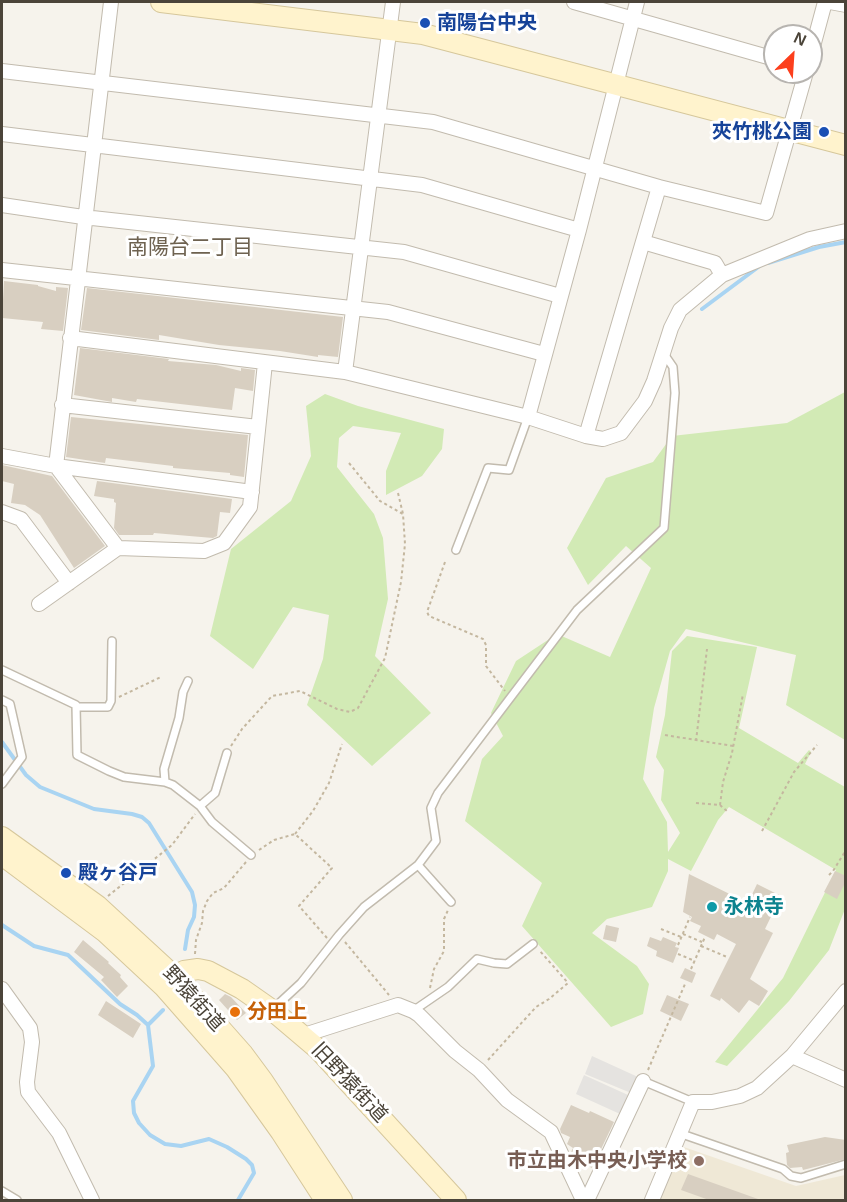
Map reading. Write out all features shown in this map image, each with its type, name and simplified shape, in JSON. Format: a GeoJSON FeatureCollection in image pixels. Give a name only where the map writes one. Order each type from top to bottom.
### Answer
{"type":"FeatureCollection","features":[{"type":"Feature","properties":{"kind":"street"},"geometry":{"type":"LineString","coordinates":[[111,2],[56,466],[118,548]]}},
{"type":"Feature","properties":{"kind":"street"},"geometry":{"type":"LineString","coordinates":[[161,2],[423,33],[846,145]]}},
{"type":"Feature","properties":{"kind":"street"},"geometry":{"type":"LineString","coordinates":[[345,372],[393,2]]}},
{"type":"Feature","properties":{"kind":"street"},"geometry":{"type":"LineString","coordinates":[[574,2],[763,55]]}},
{"type":"Feature","properties":{"kind":"street"},"geometry":{"type":"LineString","coordinates":[[528,417],[579,230],[637,2]]}},
{"type":"Feature","properties":{"kind":"street"},"geometry":{"type":"LineString","coordinates":[[819,24],[825,2]]}},
{"type":"Feature","properties":{"kind":"street"},"geometry":{"type":"LineString","coordinates":[[830,2],[846,5]]}},
{"type":"Feature","properties":{"kind":"street"},"geometry":{"type":"LineString","coordinates":[[2,71],[433,122],[659,187],[766,213],[803,84]]}},
{"type":"Feature","properties":{"kind":"street"},"geometry":{"type":"LineString","coordinates":[[2,134],[422,185],[579,230]]}},
{"type":"Feature","properties":{"kind":"street"},"geometry":{"type":"LineString","coordinates":[[586,436],[659,187]]}},
{"type":"Feature","properties":{"kind":"street"},"geometry":{"type":"LineString","coordinates":[[2,205],[85,217],[404,252],[560,296]]}},
{"type":"Feature","properties":{"kind":"street"},"geometry":{"type":"LineString","coordinates":[[70,338],[345,372],[528,417],[586,436],[603,439],[621,433],[645,401],[671,328],[681,310],[722,275],[810,238],[846,231]]}},
{"type":"Feature","properties":{"kind":"street"},"geometry":{"type":"LineString","coordinates":[[643,242],[715,263],[722,275]]}},
{"type":"Feature","properties":{"kind":"street"},"geometry":{"type":"LineString","coordinates":[[2,270],[388,312],[544,354]]}},
{"type":"Feature","properties":{"kind":"street"},"geometry":{"type":"LineString","coordinates":[[39,604],[118,548],[204,551],[224,543],[250,507],[265,363]]}},
{"type":"Feature","properties":{"kind":"street"},"geometry":{"type":"LineString","coordinates":[[62,405],[258,427]]}},
{"type":"Feature","properties":{"kind":"street"},"geometry":{"type":"LineString","coordinates":[[2,456],[56,466],[252,492]]}},
{"type":"Feature","properties":{"kind":"street"},"geometry":{"type":"LineString","coordinates":[[2,512],[21,519],[69,583]]}},
{"type":"Feature","properties":{"kind":"street","name":"野猿街道"},"geometry":{"type":"LineString","coordinates":[[2,843],[98,906],[243,1054],[342,1200]]}},
{"type":"Feature","properties":{"kind":"street","name":"野猿街道"},"geometry":{"type":"LineString","coordinates":[[2,843],[91,921],[169,981],[237,1069],[325,1200]]}},
{"type":"Feature","properties":{"kind":"street"},"geometry":{"type":"LineString","coordinates":[[169,981],[184,971],[193,969]]}},
{"type":"Feature","properties":{"kind":"street","name":"旧野猿街道"},"geometry":{"type":"LineString","coordinates":[[193,969],[208,971],[219,976],[273,1010],[304,1035],[456,1200]]}},
{"type":"Feature","properties":{"kind":"street"},"geometry":{"type":"LineString","coordinates":[[2,989],[30,1028],[32,1042],[28,1092],[59,1133],[92,1200]]}},
{"type":"Feature","properties":{"kind":"street"},"geometry":{"type":"LineString","coordinates":[[652,1200],[693,1102],[712,1102],[740,1096],[757,1088],[792,1056],[844,996]]}},
{"type":"Feature","properties":{"kind":"street"},"geometry":{"type":"LineString","coordinates":[[304,1035],[398,1005],[413,1011],[455,1051],[479,1070],[507,1100],[551,1132],[583,1200],[589,1196],[643,1081]]}},
{"type":"Feature","properties":{"kind":"street"},"geometry":{"type":"LineString","coordinates":[[792,1056],[846,1080]]}},
{"type":"Feature","properties":{"kind":"lane"},"geometry":{"type":"LineString","coordinates":[[273,1010],[301,983],[364,907],[418,865],[436,841],[431,808],[438,793],[577,610],[664,528],[675,393],[673,367],[663,353]]}},
{"type":"Feature","properties":{"kind":"lane"},"geometry":{"type":"LineString","coordinates":[[456,550],[488,468],[508,470],[528,417]]}},
{"type":"Feature","properties":{"kind":"lane"},"geometry":{"type":"LineString","coordinates":[[76,707],[108,707],[111,701],[112,641]]}},
{"type":"Feature","properties":{"kind":"lane"},"geometry":{"type":"LineString","coordinates":[[2,670],[76,705],[77,755],[123,777],[173,785],[200,806],[212,822],[251,855]]}},
{"type":"Feature","properties":{"kind":"lane"},"geometry":{"type":"LineString","coordinates":[[165,782],[164,769],[179,718],[183,692],[188,681]]}},
{"type":"Feature","properties":{"kind":"lane"},"geometry":{"type":"LineString","coordinates":[[2,700],[10,704],[22,757],[2,784]]}},
{"type":"Feature","properties":{"kind":"lane"},"geometry":{"type":"LineString","coordinates":[[200,806],[215,793],[227,753]]}},
{"type":"Feature","properties":{"kind":"lane"},"geometry":{"type":"LineString","coordinates":[[418,865],[451,902]]}},
{"type":"Feature","properties":{"kind":"lane"},"geometry":{"type":"LineString","coordinates":[[413,1011],[448,987],[477,959],[507,964],[533,944]]}},
{"type":"Feature","properties":{"kind":"lane"},"geometry":{"type":"LineString","coordinates":[[643,1081],[693,1102]]}},
{"type":"Feature","properties":{"kind":"lane"},"geometry":{"type":"LineString","coordinates":[[680,1133],[783,1169],[791,1176],[801,1178],[846,1164]]}},
{"type":"Feature","properties":{"kind":"lane"},"geometry":{"type":"LineString","coordinates":[[2,1191],[17,1200]]}},
{"type":"Feature","properties":{"kind":"path"},"geometry":{"type":"LineString","coordinates":[[349,463],[380,501],[403,514]]}},
{"type":"Feature","properties":{"kind":"path"},"geometry":{"type":"LineString","coordinates":[[227,753],[242,729],[272,696],[300,691],[337,709],[350,712],[358,708],[385,658],[401,582],[405,544],[399,493]]}},
{"type":"Feature","properties":{"kind":"path"},"geometry":{"type":"LineString","coordinates":[[445,562],[427,612],[429,616],[483,639],[486,645],[486,666],[511,698]]}},
{"type":"Feature","properties":{"kind":"path"},"geometry":{"type":"LineString","coordinates":[[696,741],[707,648]]}},
{"type":"Feature","properties":{"kind":"path"},"geometry":{"type":"LineString","coordinates":[[111,701],[161,677]]}},
{"type":"Feature","properties":{"kind":"path"},"geometry":{"type":"LineString","coordinates":[[720,805],[743,694]]}},
{"type":"Feature","properties":{"kind":"path"},"geometry":{"type":"LineString","coordinates":[[665,735],[733,746]]}},
{"type":"Feature","properties":{"kind":"path"},"geometry":{"type":"LineString","coordinates":[[193,969],[196,940],[207,901],[213,893],[224,888],[251,855],[274,840],[295,834],[313,811],[329,783],[342,744]]}},
{"type":"Feature","properties":{"kind":"path"},"geometry":{"type":"LineString","coordinates":[[762,831],[794,772],[817,745]]}},
{"type":"Feature","properties":{"kind":"path"},"geometry":{"type":"LineString","coordinates":[[696,803],[720,805],[728,812]]}},
{"type":"Feature","properties":{"kind":"path"},"geometry":{"type":"LineString","coordinates":[[98,906],[172,844],[200,806]]}},
{"type":"Feature","properties":{"kind":"path"},"geometry":{"type":"LineString","coordinates":[[295,834],[332,868],[299,906],[332,944]]}},
{"type":"Feature","properties":{"kind":"path"},"geometry":{"type":"LineString","coordinates":[[829,875],[846,850]]}},
{"type":"Feature","properties":{"kind":"path"},"geometry":{"type":"LineString","coordinates":[[426,1002],[434,969],[444,951],[444,920],[451,902]]}},
{"type":"Feature","properties":{"kind":"path"},"geometry":{"type":"LineString","coordinates":[[678,945],[690,917]]}},
{"type":"Feature","properties":{"kind":"path"},"geometry":{"type":"LineString","coordinates":[[662,929],[682,935],[727,957]]}},
{"type":"Feature","properties":{"kind":"path"},"geometry":{"type":"LineString","coordinates":[[339,935],[398,1005]]}},
{"type":"Feature","properties":{"kind":"path"},"geometry":{"type":"LineString","coordinates":[[691,969],[705,938]]}},
{"type":"Feature","properties":{"kind":"path"},"geometry":{"type":"LineString","coordinates":[[479,1070],[536,1007],[568,983],[533,944]]}},
{"type":"Feature","properties":{"kind":"path"},"geometry":{"type":"LineString","coordinates":[[678,954],[695,961]]}},
{"type":"Feature","properties":{"kind":"path"},"geometry":{"type":"LineString","coordinates":[[643,1081],[685,984]]}},
{"type":"Feature","properties":{"kind":"shaded area"},"geometry":{"type":"Polygon","coordinates":[[[592,1056],[638,1077],[631,1093],[585,1074],[592,1056]]]}},
{"type":"Feature","properties":{"kind":"shaded area"},"geometry":{"type":"Polygon","coordinates":[[[584,1075],[628,1095],[620,1114],[576,1094],[584,1075]]]}},
{"type":"Feature","properties":{"kind":"shaded area","name":"市立由木中央小学校"},"geometry":{"type":"Polygon","coordinates":[[[681,1146],[796,1186],[845,1175],[845,1200],[658,1200],[681,1146]]]}},
{"type":"Feature","properties":{"kind":"green space"},"geometry":{"type":"Polygon","coordinates":[[[845,392],[845,740],[786,705],[796,655],[686,629],[670,651],[654,708],[643,779],[667,822],[668,852],[680,833],[661,800],[664,770],[656,757],[665,715],[672,651],[687,636],[757,647],[739,728],[798,763],[809,750],[811,752],[805,764],[845,787],[845,909],[829,950],[789,1001],[727,1066],[715,1062],[783,978],[836,870],[729,807],[718,820],[691,871],[668,859],[668,871],[652,907],[607,919],[592,933],[637,966],[649,984],[643,1014],[611,1027],[522,926],[542,883],[465,821],[482,759],[503,736],[491,713],[516,661],[557,634],[610,657],[651,568],[626,546],[588,585],[567,548],[606,478],[653,462],[672,436],[787,423],[845,392]]]}},
{"type":"Feature","properties":{"kind":"green space"},"geometry":{"type":"Polygon","coordinates":[[[325,394],[358,406],[444,429],[442,449],[422,476],[386,495],[386,471],[401,433],[353,426],[339,438],[337,467],[374,514],[383,538],[388,599],[375,656],[431,713],[372,766],[307,705],[323,659],[329,615],[293,607],[253,669],[210,636],[231,549],[291,501],[311,456],[306,406],[325,394]]]}},
{"type":"Feature","properties":{"kind":"building"},"geometry":{"type":"Polygon","coordinates":[[[4,281],[38,285],[56,291],[56,287],[68,288],[63,331],[41,329],[43,322],[2,318],[4,281]]]}},
{"type":"Feature","properties":{"kind":"building"},"geometry":{"type":"Polygon","coordinates":[[[87,288],[343,317],[338,357],[318,355],[318,357],[219,345],[159,335],[159,340],[81,330],[87,288]]]}},
{"type":"Feature","properties":{"kind":"building"},"geometry":{"type":"Polygon","coordinates":[[[80,348],[169,359],[168,361],[216,365],[241,371],[241,368],[255,370],[253,391],[235,388],[232,410],[137,399],[136,402],[112,398],[112,402],[74,395],[80,348]]]}},
{"type":"Feature","properties":{"kind":"building"},"geometry":{"type":"Polygon","coordinates":[[[71,417],[248,435],[244,477],[230,475],[230,473],[173,468],[173,466],[106,458],[105,463],[66,457],[71,417]]]}},
{"type":"Feature","properties":{"kind":"building"},"geometry":{"type":"Polygon","coordinates":[[[2,465],[52,476],[105,546],[74,568],[40,515],[25,505],[11,503],[14,484],[2,481],[2,465]]]}},
{"type":"Feature","properties":{"kind":"building"},"geometry":{"type":"Polygon","coordinates":[[[97,481],[232,499],[230,513],[220,512],[217,536],[213,538],[154,533],[153,535],[119,535],[114,528],[116,503],[114,499],[94,496],[97,481]]]}},
{"type":"Feature","properties":{"kind":"building"},"geometry":{"type":"Polygon","coordinates":[[[835,871],[846,876],[846,881],[837,899],[824,892],[835,871]]]}},
{"type":"Feature","properties":{"kind":"building"},"geometry":{"type":"Polygon","coordinates":[[[689,874],[748,903],[757,884],[781,896],[765,929],[773,933],[750,979],[768,991],[759,1006],[749,1000],[739,1013],[721,998],[720,1001],[710,996],[736,944],[717,934],[714,940],[698,932],[701,926],[690,921],[692,917],[683,912],[689,874]]]}},
{"type":"Feature","properties":{"kind":"building"},"geometry":{"type":"Polygon","coordinates":[[[606,925],[619,928],[616,942],[603,939],[606,925]]]}},
{"type":"Feature","properties":{"kind":"building"},"geometry":{"type":"Polygon","coordinates":[[[650,937],[661,941],[663,937],[677,943],[675,947],[679,948],[673,963],[656,956],[657,951],[647,946],[650,937]]]}},
{"type":"Feature","properties":{"kind":"building"},"geometry":{"type":"Polygon","coordinates":[[[83,940],[109,962],[128,986],[117,997],[101,980],[104,977],[74,952],[83,940]]]}},
{"type":"Feature","properties":{"kind":"building"},"geometry":{"type":"Polygon","coordinates":[[[685,968],[696,973],[692,983],[680,978],[685,968]]]}},
{"type":"Feature","properties":{"kind":"building"},"geometry":{"type":"Polygon","coordinates":[[[225,994],[231,997],[246,1013],[237,1020],[219,1000],[225,994]]]}},
{"type":"Feature","properties":{"kind":"building"},"geometry":{"type":"Polygon","coordinates":[[[667,995],[689,1004],[681,1021],[660,1011],[667,995]]]}},
{"type":"Feature","properties":{"kind":"building"},"geometry":{"type":"Polygon","coordinates":[[[106,1001],[141,1024],[133,1038],[98,1015],[106,1001]]]}},
{"type":"Feature","properties":{"kind":"building"},"geometry":{"type":"Polygon","coordinates":[[[571,1105],[614,1122],[592,1168],[574,1159],[571,1152],[573,1148],[567,1144],[570,1137],[561,1133],[560,1129],[571,1105]]]}},
{"type":"Feature","properties":{"kind":"building"},"geometry":{"type":"Polygon","coordinates":[[[825,1137],[846,1140],[846,1159],[803,1170],[802,1167],[790,1168],[787,1165],[786,1153],[789,1152],[787,1145],[825,1137]]]}},
{"type":"Feature","properties":{"kind":"building"},"geometry":{"type":"Polygon","coordinates":[[[688,1174],[758,1199],[709,1200],[681,1190],[688,1174]]]}},
{"type":"Feature","properties":{"kind":"waterway"},"geometry":{"type":"LineString","coordinates":[[768,263],[819,247],[846,242]]}},
{"type":"Feature","properties":{"kind":"waterway"},"geometry":{"type":"LineString","coordinates":[[702,309],[761,265]]}},
{"type":"Feature","properties":{"kind":"waterway"},"geometry":{"type":"LineString","coordinates":[[2,742],[26,775],[40,787],[94,809],[132,814],[142,817],[149,823],[192,892],[195,905],[194,917],[188,930],[185,949]]}},
{"type":"Feature","properties":{"kind":"waterway"},"geometry":{"type":"LineString","coordinates":[[2,925],[34,946],[68,955],[120,1004],[148,1025]]}},
{"type":"Feature","properties":{"kind":"waterway"},"geometry":{"type":"LineString","coordinates":[[163,1010],[148,1025],[153,1066],[133,1101],[134,1113],[139,1123],[150,1135],[165,1144],[181,1146],[209,1139],[246,1159],[252,1165],[254,1173],[238,1200]]}},
{"type":"Feature","properties":{"kind":"place","name":"南陽台中央"},"geometry":{"type":"Point","coordinates":[425,23]}},
{"type":"Feature","properties":{"kind":"place","name":"夾竹桃公園"},"geometry":{"type":"Point","coordinates":[824,132]}},
{"type":"Feature","properties":{"kind":"place","name":"殿ヶ谷戸"},"geometry":{"type":"Point","coordinates":[66,873]}},
{"type":"Feature","properties":{"kind":"place","name":"永林寺"},"geometry":{"type":"Point","coordinates":[712,907]}},
{"type":"Feature","properties":{"kind":"place","name":"分田上"},"geometry":{"type":"Point","coordinates":[235,1012]}},
{"type":"Feature","properties":{"kind":"place","name":"市立由木中央小学校"},"geometry":{"type":"Point","coordinates":[699,1161]}},
{"type":"Feature","properties":{"kind":"district","name":"南陽台二丁目"},"geometry":{"type":"Point","coordinates":[190,248]}}]}
